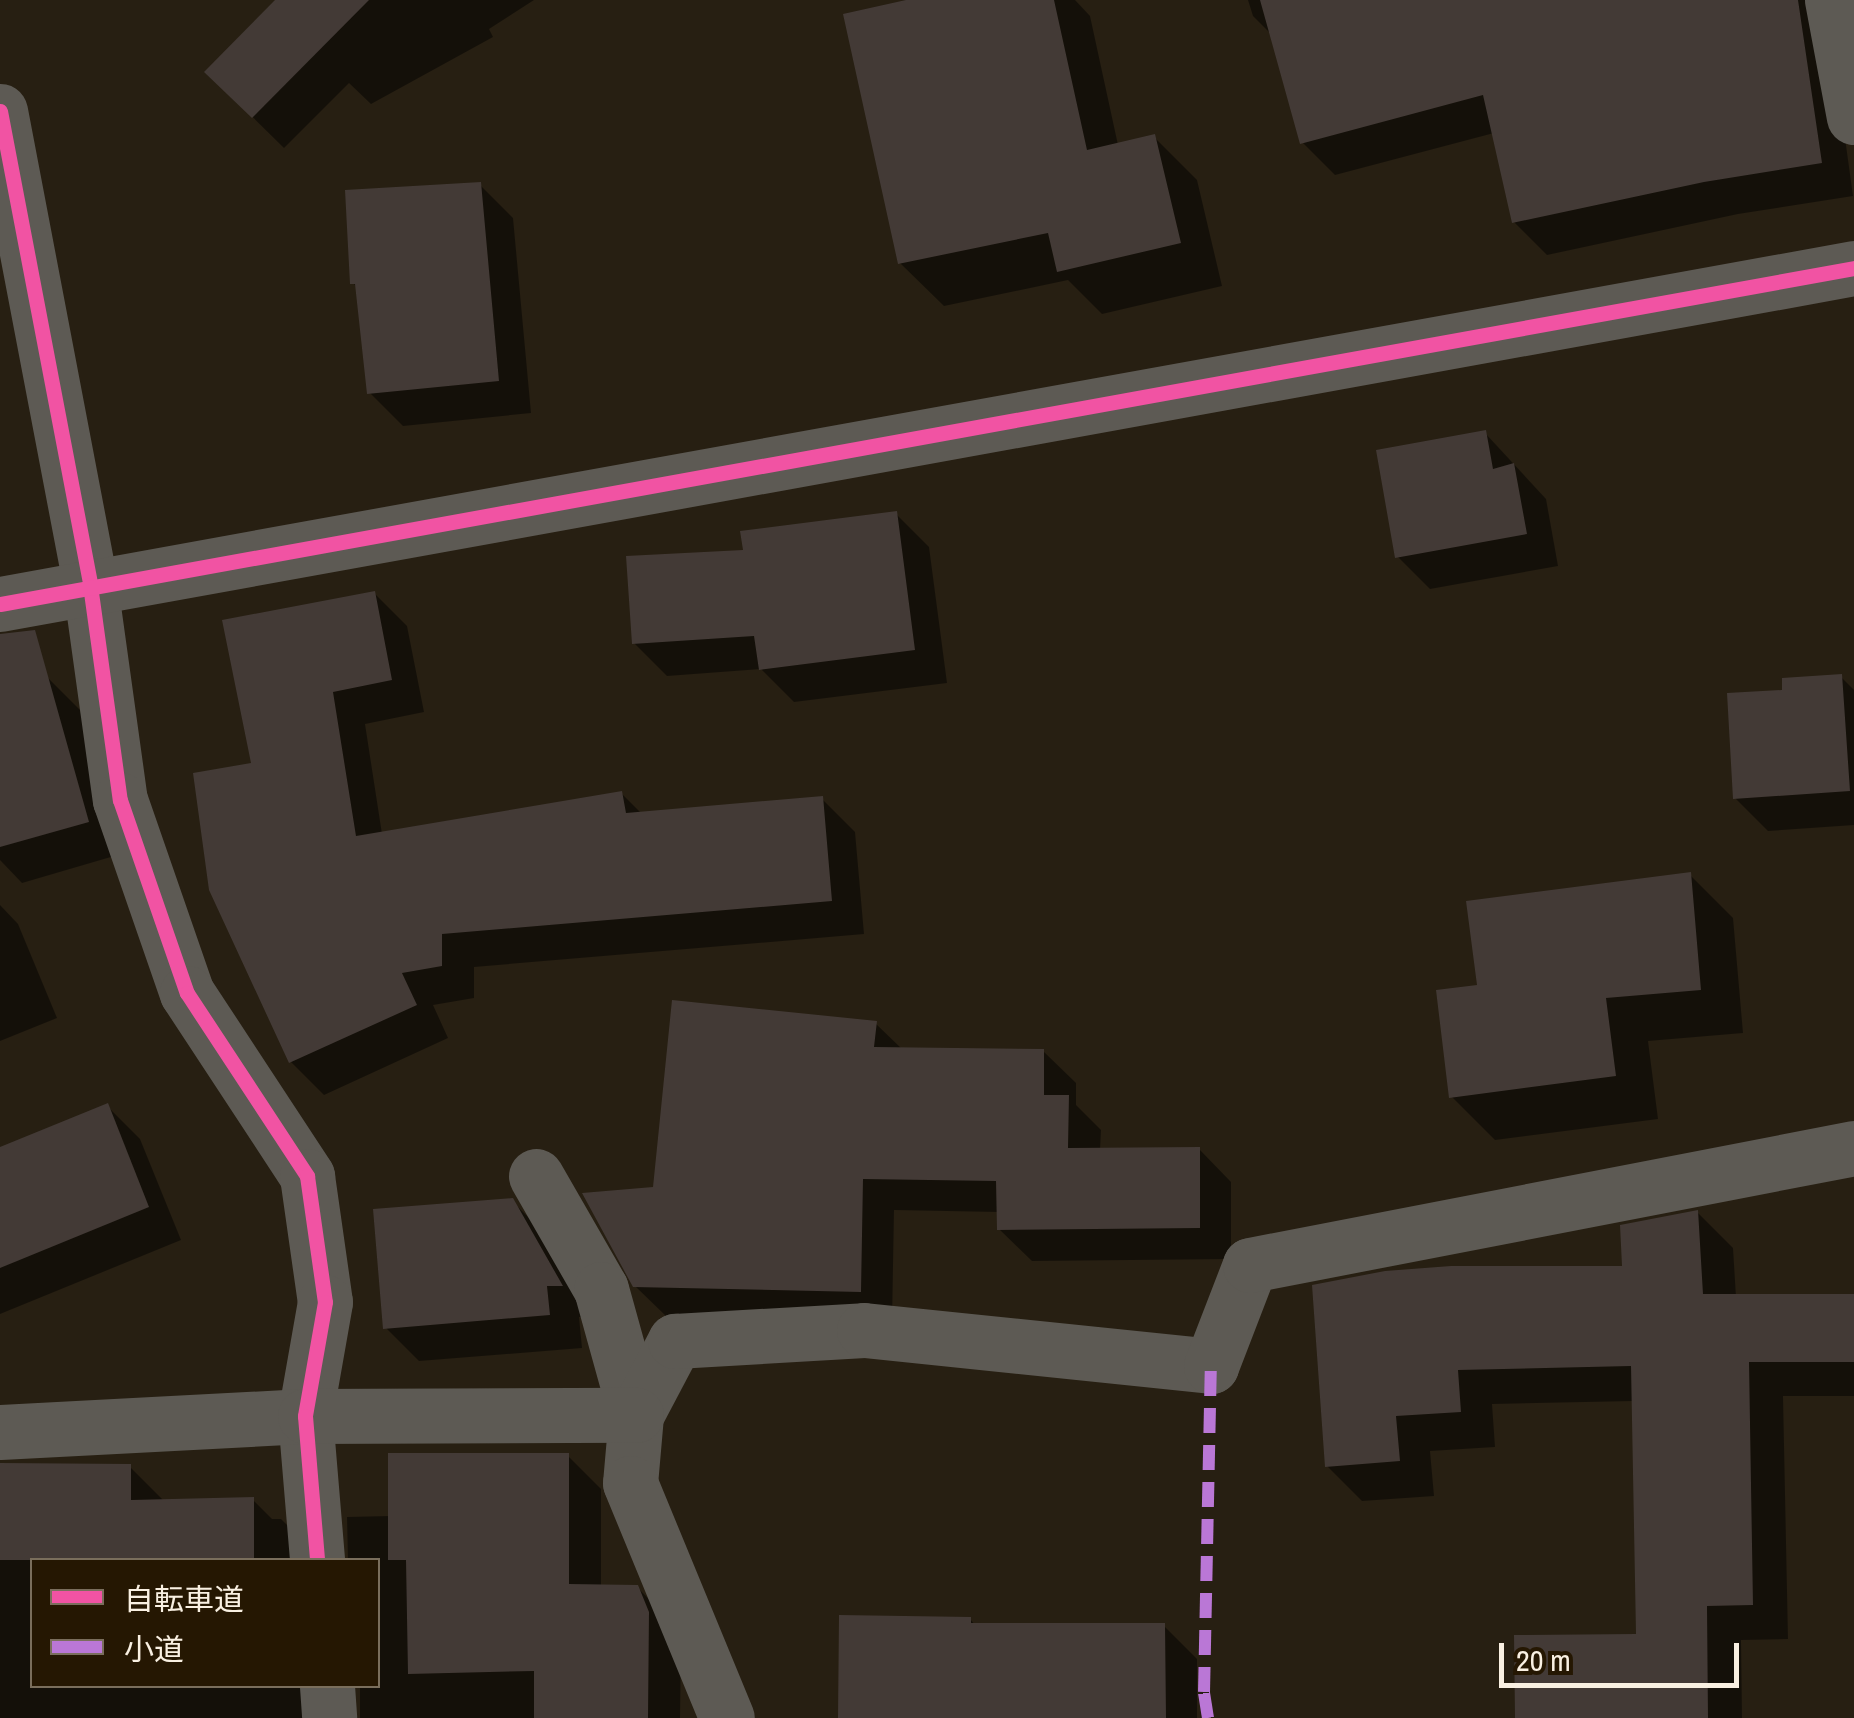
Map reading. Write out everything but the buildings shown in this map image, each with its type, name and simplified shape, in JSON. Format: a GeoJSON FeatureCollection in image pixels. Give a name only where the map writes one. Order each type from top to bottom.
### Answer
{"type":"FeatureCollection","features":[{"type":"Feature","properties":{"kind":"street"},"geometry":{"type":"LineString","coordinates":[[1832,0],[1854,117]]}},
{"type":"Feature","properties":{"kind":"street"},"geometry":{"type":"LineString","coordinates":[[0,111],[90,586],[120,800],[187,993],[307,1176],[325,1302],[305,1416],[316,1558]]}},
{"type":"Feature","properties":{"kind":"street"},"geometry":{"type":"LineString","coordinates":[[0,604],[1854,268]]}},
{"type":"Feature","properties":{"kind":"street"},"geometry":{"type":"LineString","coordinates":[[636,1415],[675,1340],[864,1330],[1211,1366],[1250,1265],[1854,1148]]}},
{"type":"Feature","properties":{"kind":"street"},"geometry":{"type":"LineString","coordinates":[[536,1176],[601,1289],[636,1415],[630,1482],[726,1718]]}},
{"type":"Feature","properties":{"kind":"street"},"geometry":{"type":"LineString","coordinates":[[0,1432],[305,1416],[636,1415]]}},
{"type":"Feature","properties":{"kind":"street"},"geometry":{"type":"LineString","coordinates":[[327,1688],[329,1718]]}},
{"type":"Feature","properties":{"kind":"marked path"},"geometry":{"type":"LineString","coordinates":[[1208,1718],[1204,1692],[1211,1366]]}},
{"type":"Feature","properties":{"kind":"cycle path"},"geometry":{"type":"LineString","coordinates":[[0,111],[90,585],[120,800],[187,993],[307,1176],[325,1302],[305,1416],[317,1558]]}},
{"type":"Feature","properties":{"kind":"cycle path"},"geometry":{"type":"LineString","coordinates":[[0,604],[1854,268]]}}]}
